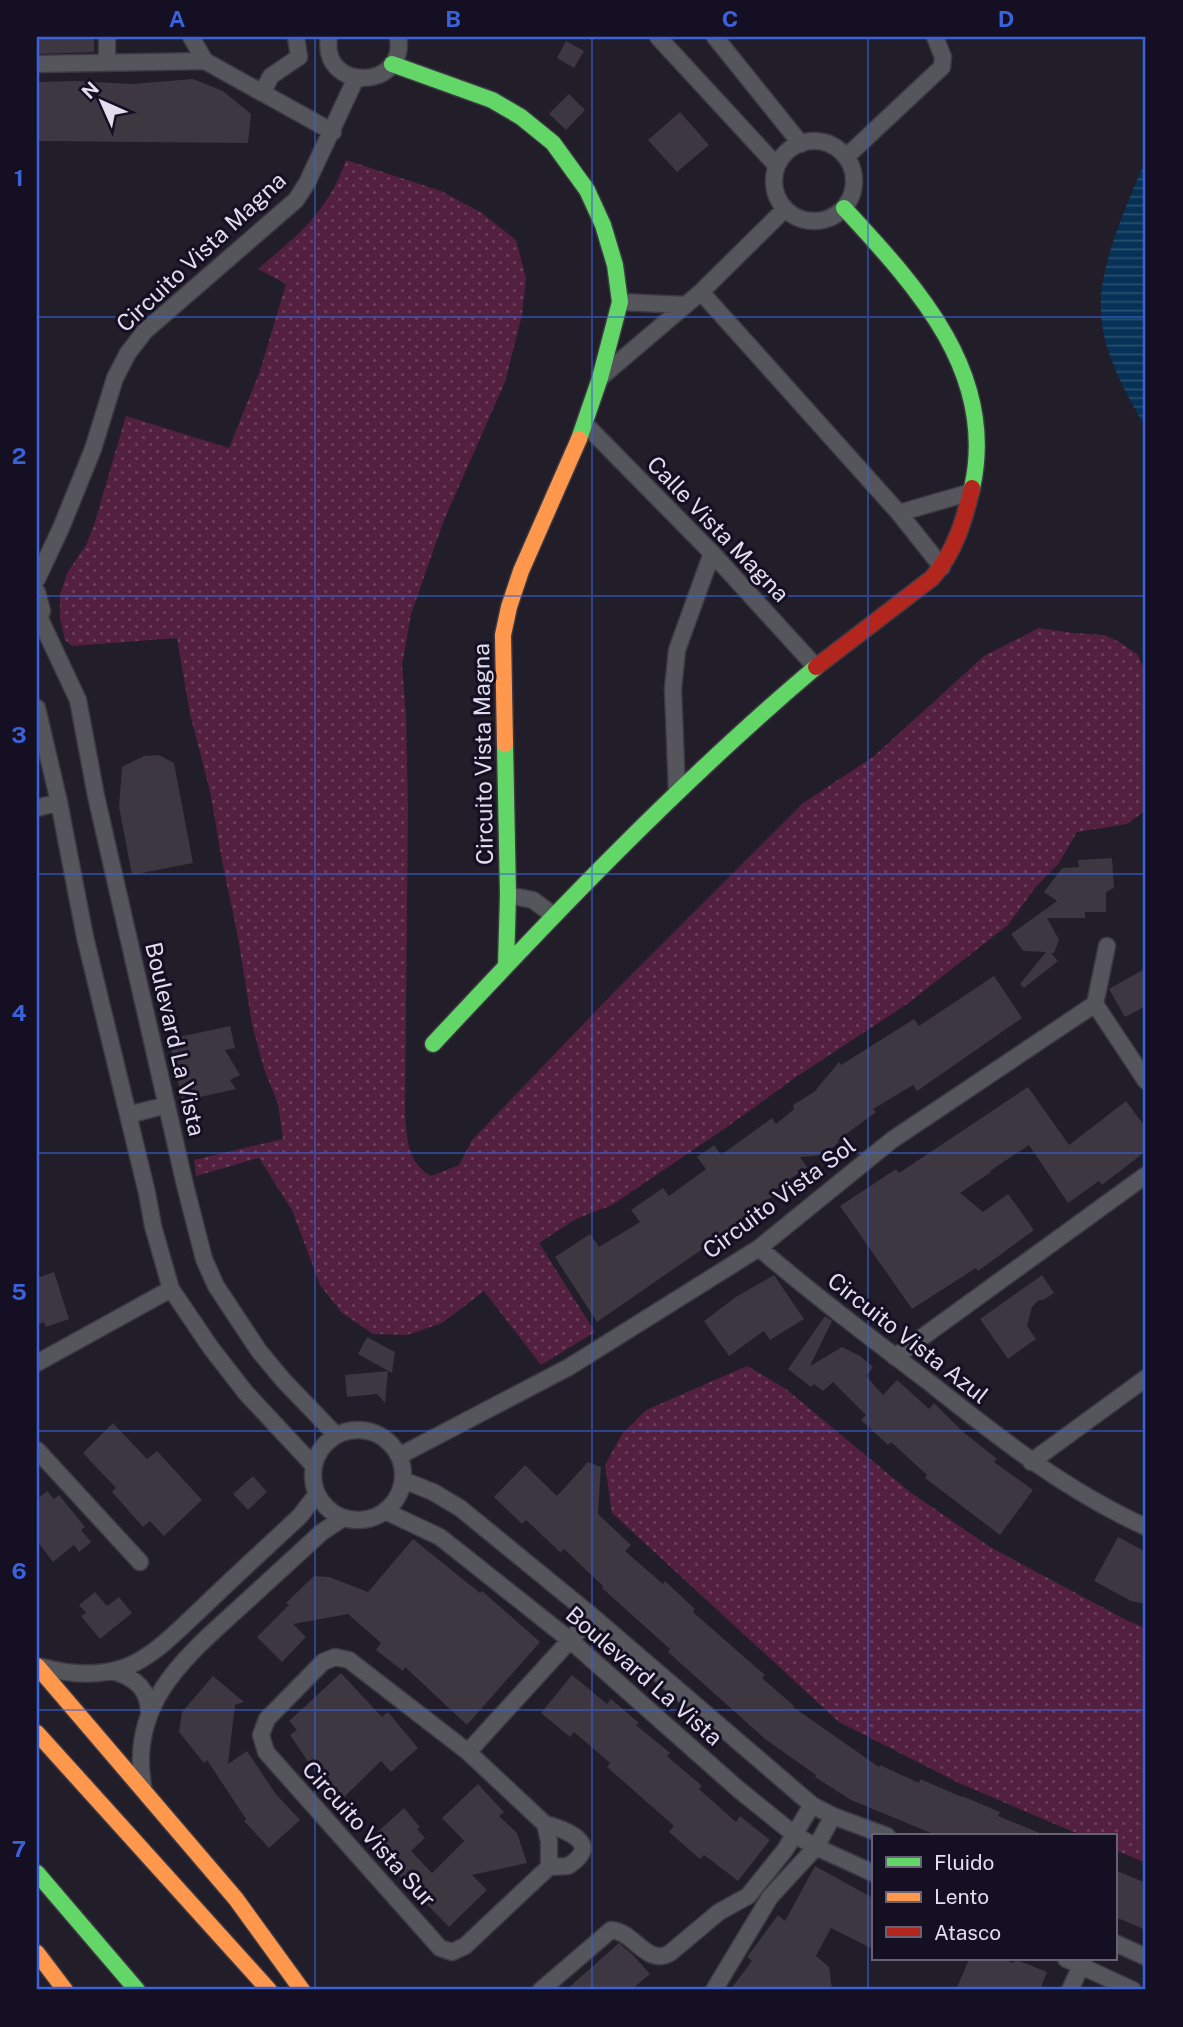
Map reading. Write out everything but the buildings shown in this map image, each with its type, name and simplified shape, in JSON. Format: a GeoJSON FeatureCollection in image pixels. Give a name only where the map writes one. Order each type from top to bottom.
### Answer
{"type":"FeatureCollection","features":[{"type":"Feature","properties":{"kind":"main road","name":"Circuito Vista Magna"},"geometry":{"type":"LineString","coordinates":[[392,64],[492,100],[521,117],[553,143],[587,190],[603,225],[615,265],[620,302],[585,424],[521,571],[503,635],[508,895],[506,965]]}},
{"type":"Feature","properties":{"kind":"main road"},"geometry":{"type":"LineString","coordinates":[[433,1044],[553,915],[677,792],[816,666],[932,578],[943,567],[956,544],[978,458],[972,399],[964,371],[948,338],[929,309],[844,208]]}},
{"type":"Feature","properties":{"kind":"main road"},"geometry":{"type":"LineString","coordinates":[[37,1665],[236,1899],[302,1990]]}},
{"type":"Feature","properties":{"kind":"main road"},"geometry":{"type":"LineString","coordinates":[[37,1733],[269,1990]]}},
{"type":"Feature","properties":{"kind":"main road"},"geometry":{"type":"LineString","coordinates":[[39,1880],[137,1990]]}},
{"type":"Feature","properties":{"kind":"main road"},"geometry":{"type":"LineString","coordinates":[[236,1899],[251,1939],[278,1990]]}},
{"type":"Feature","properties":{"kind":"main road"},"geometry":{"type":"LineString","coordinates":[[37,1954],[65,1990]]}},
{"type":"Feature","properties":{"kind":"main road"},"geometry":{"type":"LineString","coordinates":[[37,1969],[53,1990]]}},
{"type":"Feature","properties":{"kind":"street"},"geometry":{"type":"LineString","coordinates":[[107,37],[107,62]]}},
{"type":"Feature","properties":{"kind":"street"},"geometry":{"type":"LineString","coordinates":[[191,37],[205,61]]}},
{"type":"Feature","properties":{"kind":"street"},"geometry":{"type":"LineString","coordinates":[[262,93],[271,76],[299,57],[296,37]]}},
{"type":"Feature","properties":{"kind":"street"},"geometry":{"type":"LineString","coordinates":[[329,37],[330,56],[336,66],[345,74],[356,78],[376,76],[392,64],[397,54],[398,37]]}},
{"type":"Feature","properties":{"kind":"street"},"geometry":{"type":"LineString","coordinates":[[658,37],[777,166]]}},
{"type":"Feature","properties":{"kind":"street"},"geometry":{"type":"LineString","coordinates":[[715,37],[801,144]]}},
{"type":"Feature","properties":{"kind":"street"},"geometry":{"type":"LineString","coordinates":[[846,157],[942,67],[943,57],[935,37]]}},
{"type":"Feature","properties":{"kind":"street"},"geometry":{"type":"LineString","coordinates":[[37,64],[205,61],[333,132]]}},
{"type":"Feature","properties":{"kind":"street","name":"Circuito Vista Magna"},"geometry":{"type":"LineString","coordinates":[[37,579],[88,461],[116,377],[128,353],[145,331],[296,200],[333,132],[356,78]]}},
{"type":"Feature","properties":{"kind":"street"},"geometry":{"type":"LineString","coordinates":[[814,141],[837,148],[852,169],[854,183],[844,208],[821,221],[795,217],[778,200],[775,189],[777,166],[791,149],[801,144],[814,141]]}},
{"type":"Feature","properties":{"kind":"street"},"geometry":{"type":"LineString","coordinates":[[600,378],[701,292],[785,209]]}},
{"type":"Feature","properties":{"kind":"street"},"geometry":{"type":"LineString","coordinates":[[701,292],[899,513],[943,567]]}},
{"type":"Feature","properties":{"kind":"street"},"geometry":{"type":"LineString","coordinates":[[620,302],[686,305]]}},
{"type":"Feature","properties":{"kind":"street","name":"Calle Vista Magna"},"geometry":{"type":"LineString","coordinates":[[585,424],[712,553],[816,666]]}},
{"type":"Feature","properties":{"kind":"street"},"geometry":{"type":"LineString","coordinates":[[899,513],[971,492]]}},
{"type":"Feature","properties":{"kind":"street"},"geometry":{"type":"LineString","coordinates":[[677,792],[673,689],[677,650],[712,553]]}},
{"type":"Feature","properties":{"kind":"street","name":"Boulevard La Vista"},"geometry":{"type":"LineString","coordinates":[[37,592],[41,602],[38,622],[78,700],[96,796],[204,1259],[216,1286],[259,1351],[336,1435]]}},
{"type":"Feature","properties":{"kind":"street"},"geometry":{"type":"LineString","coordinates":[[37,708],[59,802],[85,937],[153,1226],[171,1289],[246,1393],[314,1465]]}},
{"type":"Feature","properties":{"kind":"street"},"geometry":{"type":"LineString","coordinates":[[37,808],[59,802]]}},
{"type":"Feature","properties":{"kind":"street","name":"Circuito Vista Magna"},"geometry":{"type":"LineString","coordinates":[[508,895],[533,900],[553,915]]}},
{"type":"Feature","properties":{"kind":"street"},"geometry":{"type":"LineString","coordinates":[[1107,946],[1095,1004],[1146,1081]]}},
{"type":"Feature","properties":{"kind":"street","name":"Circuito Vista Sol"},"geometry":{"type":"LineString","coordinates":[[399,1456],[569,1367],[759,1248],[892,1140],[1095,1004]]}},
{"type":"Feature","properties":{"kind":"street"},"geometry":{"type":"LineString","coordinates":[[128,1115],[167,1105]]}},
{"type":"Feature","properties":{"kind":"street"},"geometry":{"type":"LineString","coordinates":[[895,1357],[1146,1175]]}},
{"type":"Feature","properties":{"kind":"street","name":"Circuito Vista Azul"},"geometry":{"type":"LineString","coordinates":[[759,1248],[815,1296],[1031,1462],[1146,1527]]}},
{"type":"Feature","properties":{"kind":"street"},"geometry":{"type":"LineString","coordinates":[[37,1363],[171,1289]]}},
{"type":"Feature","properties":{"kind":"street"},"geometry":{"type":"LineString","coordinates":[[1031,1462],[1146,1378]]}},
{"type":"Feature","properties":{"kind":"street"},"geometry":{"type":"LineString","coordinates":[[360,1429],[372,1432],[384,1437],[399,1456],[403,1480],[400,1492],[385,1511],[365,1520],[343,1518],[325,1507],[317,1494],[313,1478],[314,1465],[318,1453],[336,1435],[360,1429]]}},
{"type":"Feature","properties":{"kind":"street"},"geometry":{"type":"LineString","coordinates":[[37,1450],[140,1562]]}},
{"type":"Feature","properties":{"kind":"street","name":"Boulevard La Vista"},"geometry":{"type":"LineString","coordinates":[[403,1480],[433,1492],[460,1508],[592,1616],[812,1805],[882,1834]]}},
{"type":"Feature","properties":{"kind":"street"},"geometry":{"type":"LineString","coordinates":[[37,1665],[82,1674],[112,1671],[141,1660],[178,1630],[300,1516],[317,1494]]}},
{"type":"Feature","properties":{"kind":"street","name":"Boulevard La Vista"},"geometry":{"type":"LineString","coordinates":[[385,1511],[439,1537],[571,1641],[738,1789],[795,1835],[872,1872]]}},
{"type":"Feature","properties":{"kind":"street"},"geometry":{"type":"LineString","coordinates":[[144,1791],[141,1753],[149,1715],[168,1679],[194,1648],[322,1532],[343,1518]]}},
{"type":"Feature","properties":{"kind":"street"},"geometry":{"type":"LineString","coordinates":[[468,1752],[592,1616]]}},
{"type":"Feature","properties":{"kind":"street","name":"Circuito Vista Sur"},"geometry":{"type":"LineString","coordinates":[[545,1824],[468,1752],[349,1660],[335,1657],[323,1662],[267,1719],[261,1735],[266,1752],[440,1948],[452,1952],[465,1946],[550,1867]]}},
{"type":"Feature","properties":{"kind":"street"},"geometry":{"type":"LineString","coordinates":[[112,1671],[128,1676],[140,1686],[147,1699],[149,1715]]}},
{"type":"Feature","properties":{"kind":"street"},"geometry":{"type":"LineString","coordinates":[[714,1990],[764,1891],[812,1805]]}},
{"type":"Feature","properties":{"kind":"street"},"geometry":{"type":"LineString","coordinates":[[541,1990],[611,1930],[620,1930],[653,1956],[662,1957],[719,1912],[764,1891],[816,1847],[833,1816]]}},
{"type":"Feature","properties":{"kind":"street"},"geometry":{"type":"LineString","coordinates":[[545,1824],[573,1833],[579,1839],[582,1846],[574,1862],[568,1866],[550,1867],[545,1824]]}},
{"type":"Feature","properties":{"kind":"street"},"geometry":{"type":"LineString","coordinates":[[1116,1942],[1146,1957]]}},
{"type":"Feature","properties":{"kind":"street"},"geometry":{"type":"LineString","coordinates":[[1070,1990],[1083,1962],[1133,1990]]}},
{"type":"Feature","properties":{"kind":"shaded area"},"geometry":{"type":"Polygon","coordinates":[[[346,160],[441,191],[482,213],[516,240],[526,278],[522,315],[505,382],[444,520],[411,614],[402,665],[408,807],[405,1114],[413,1157],[431,1176],[459,1165],[472,1140],[617,989],[803,803],[873,757],[984,656],[1039,628],[1105,635],[1138,655],[1146,674],[1146,810],[1127,824],[1077,832],[1059,863],[1035,888],[1008,925],[907,1004],[796,1077],[612,1205],[576,1219],[539,1243],[595,1332],[541,1365],[484,1291],[442,1323],[407,1335],[373,1334],[341,1312],[320,1285],[292,1210],[259,1158],[196,1176],[194,1160],[283,1139],[278,1104],[264,1069],[252,1024],[210,791],[190,714],[177,638],[72,646],[65,640],[60,617],[60,595],[67,573],[86,545],[94,525],[126,416],[229,448],[260,371],[286,284],[258,269],[299,233],[321,208],[339,178],[346,160]]]}},
{"type":"Feature","properties":{"kind":"shaded area"},"geometry":{"type":"Polygon","coordinates":[[[747,1366],[786,1389],[910,1492],[990,1547],[1146,1628],[1146,1863],[1116,1850],[1116,1834],[1078,1834],[961,1784],[839,1722],[612,1513],[605,1465],[622,1434],[646,1410],[747,1366]]]}},
{"type":"Feature","properties":{"kind":"water"},"geometry":{"type":"Polygon","coordinates":[[[1146,160],[1146,428],[1113,365],[1102,324],[1101,304],[1107,262],[1146,160]]]}},
{"type":"Feature","properties":{"kind":"traffic: fast"},"geometry":{"type":"LineString","coordinates":[[392,64],[492,100],[521,117],[553,143],[587,190],[603,225],[615,265],[620,302],[600,378],[579,439]]}},
{"type":"Feature","properties":{"kind":"traffic: fast"},"geometry":{"type":"LineString","coordinates":[[844,208],[898,268],[923,301],[945,334],[962,369],[973,407],[977,446],[972,488]]}},
{"type":"Feature","properties":{"kind":"traffic: fast"},"geometry":{"type":"LineString","coordinates":[[433,1044],[525,946],[667,803],[816,667]]}},
{"type":"Feature","properties":{"kind":"traffic: fast"},"geometry":{"type":"LineString","coordinates":[[505,744],[508,895],[506,965]]}},
{"type":"Feature","properties":{"kind":"traffic: fast"},"geometry":{"type":"LineString","coordinates":[[37,1873],[137,1990]]}},
{"type":"Feature","properties":{"kind":"traffic: slow"},"geometry":{"type":"LineString","coordinates":[[505,744],[503,635],[509,607],[521,571],[579,439]]}},
{"type":"Feature","properties":{"kind":"traffic: slow"},"geometry":{"type":"LineString","coordinates":[[37,1666],[236,1899],[302,1990]]}},
{"type":"Feature","properties":{"kind":"traffic: slow"},"geometry":{"type":"LineString","coordinates":[[37,1733],[269,1990]]}},
{"type":"Feature","properties":{"kind":"traffic: slow"},"geometry":{"type":"LineString","coordinates":[[37,1953],[65,1990]]}},
{"type":"Feature","properties":{"kind":"traffic: jam"},"geometry":{"type":"LineString","coordinates":[[816,667],[932,578],[947,558],[958,536],[972,488]]}}]}
